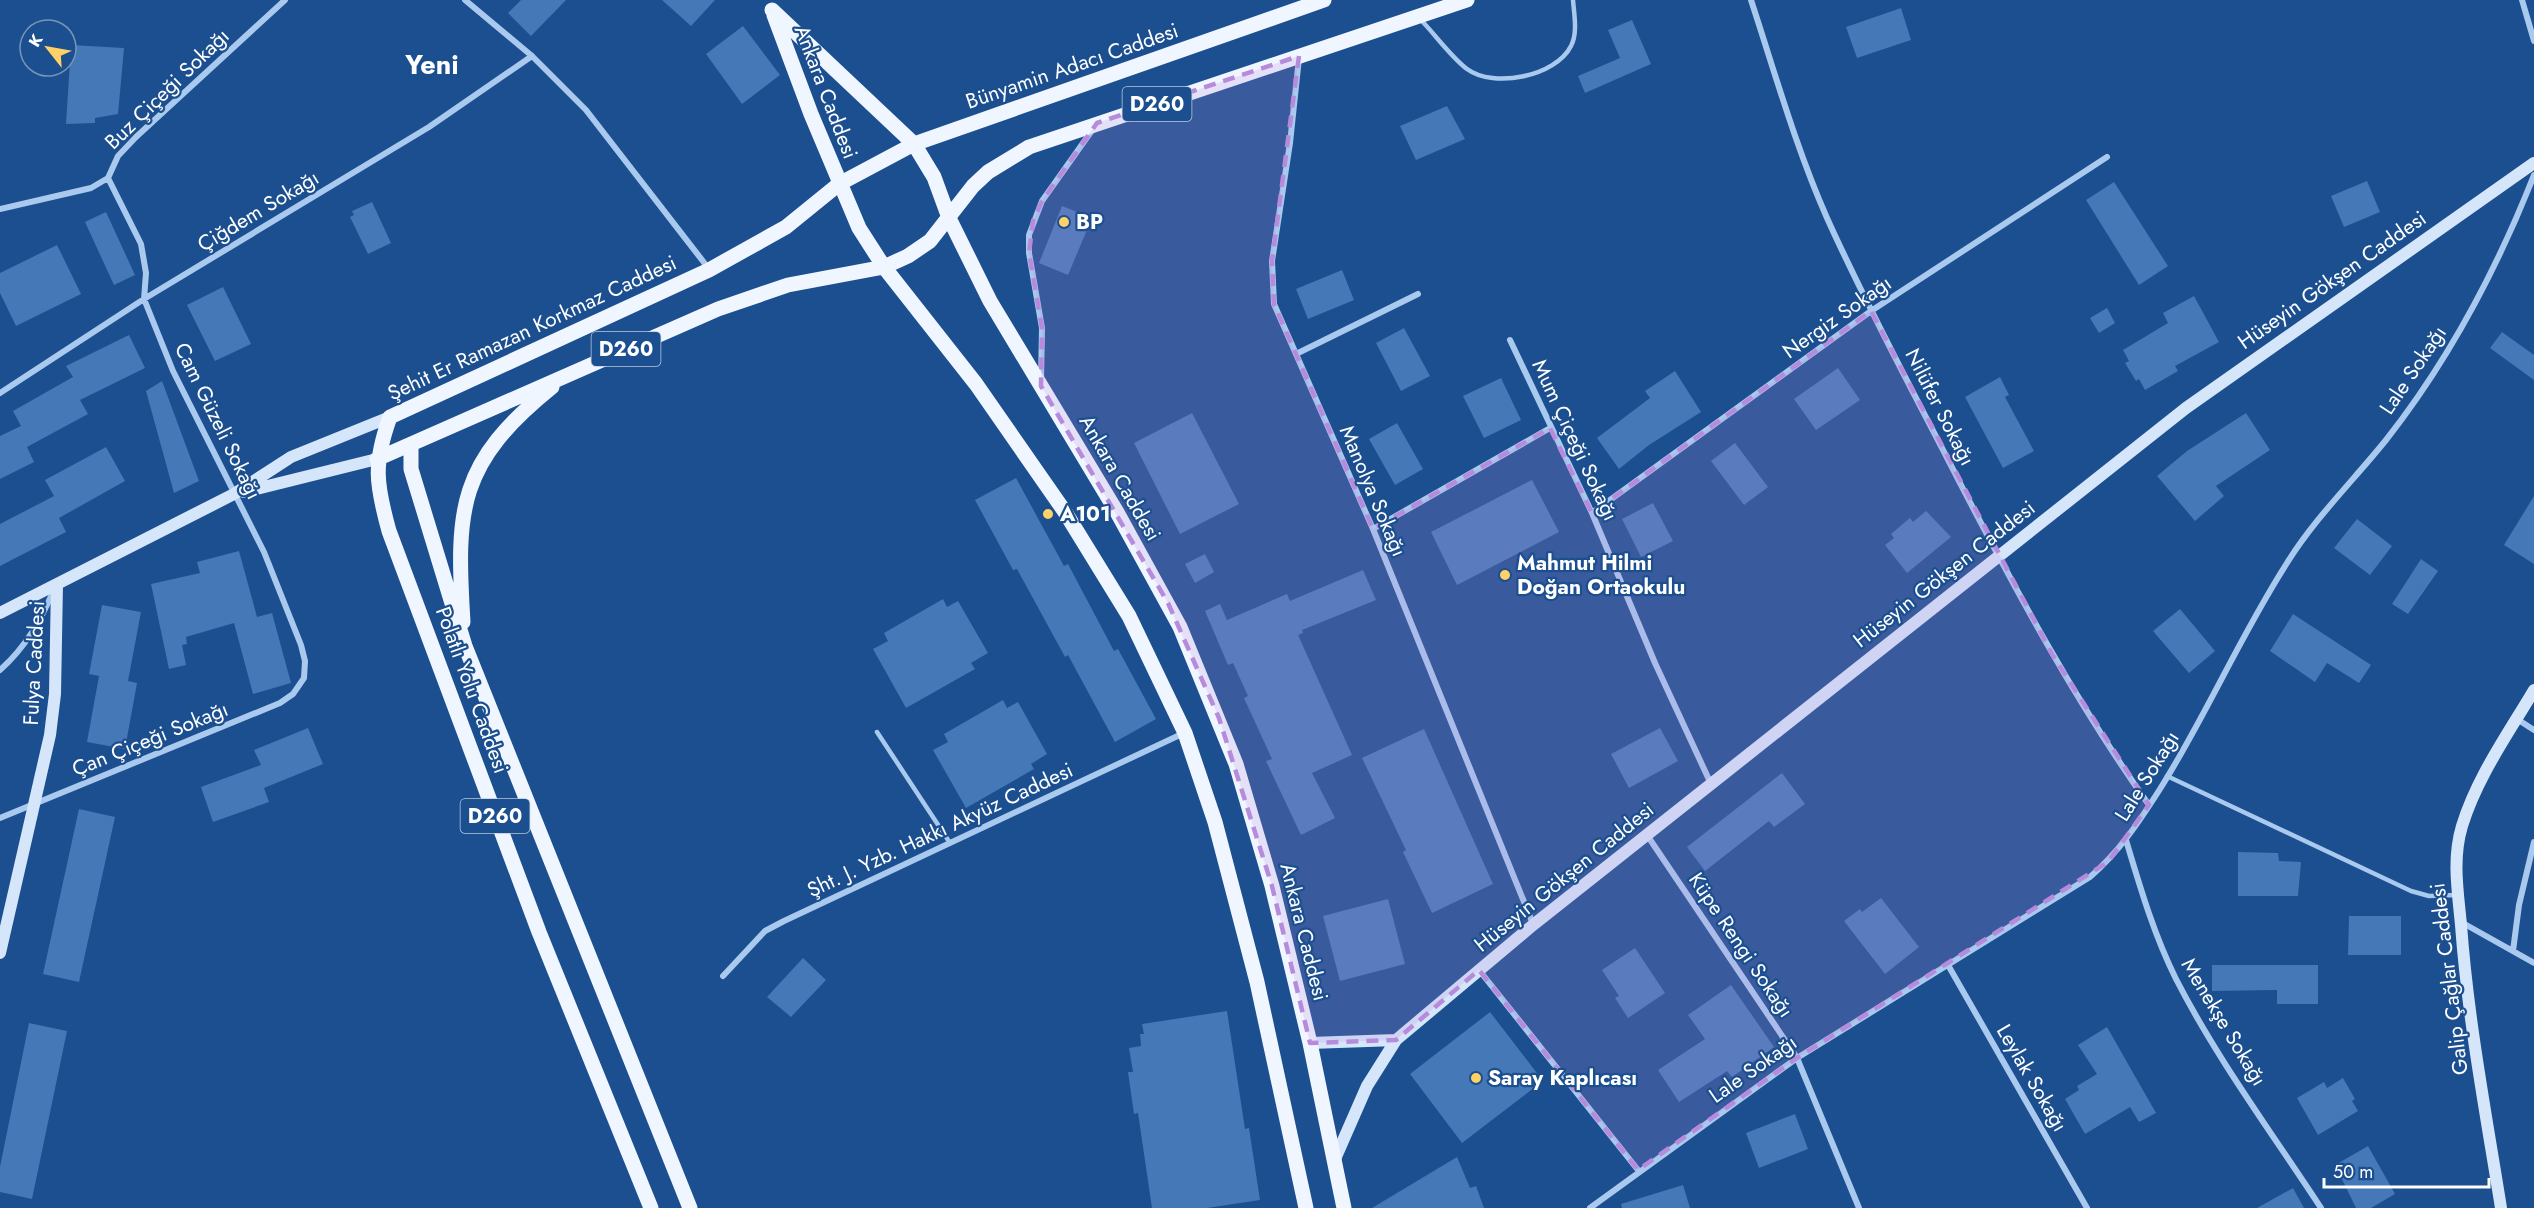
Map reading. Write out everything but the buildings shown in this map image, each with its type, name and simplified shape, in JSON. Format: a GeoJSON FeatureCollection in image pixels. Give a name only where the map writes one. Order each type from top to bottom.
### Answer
{"type":"FeatureCollection","features":[{"type":"Feature","properties":{"kind":"main road","name":"Bünyamin Adacı Caddesi"},"geometry":{"type":"LineString","coordinates":[[839,184],[914,144],[1303,3],[1324,0]]}},
{"type":"Feature","properties":{"kind":"main road","name":"D260"},"geometry":{"type":"LineString","coordinates":[[884,267],[930,241],[973,186],[1006,159],[1036,144],[1467,0]]}},
{"type":"Feature","properties":{"kind":"main road","name":"Ankara Caddesi"},"geometry":{"type":"LineString","coordinates":[[769,5],[914,144],[934,177],[949,218],[990,301],[1168,603],[1220,718],[1272,886],[1310,1043],[1344,1208]]}},
{"type":"Feature","properties":{"kind":"main road","name":"Ankara Caddesi"},"geometry":{"type":"LineString","coordinates":[[769,5],[839,184],[859,228],[884,267],[976,384],[1065,512],[1129,616],[1185,733],[1215,822],[1257,982],[1306,1208]]}},
{"type":"Feature","properties":{"kind":"main road","name":"Şehit Er Ramazan Korkmaz Caddesi"},"geometry":{"type":"LineString","coordinates":[[390,417],[709,270],[786,227],[839,184]]}},
{"type":"Feature","properties":{"kind":"main road","name":"Şehit Er Ramazan Korkmaz Caddesi"},"geometry":{"type":"LineString","coordinates":[[377,459],[718,309],[788,285],[884,267]]}},
{"type":"Feature","properties":{"kind":"main road","name":"Polatlı Yolu Caddesi"},"geometry":{"type":"LineString","coordinates":[[465,646],[459,557],[460,527],[473,480],[498,437],[516,418],[567,375]]}},
{"type":"Feature","properties":{"kind":"main road","name":"Polatlı Yolu Caddesi"},"geometry":{"type":"LineString","coordinates":[[390,417],[377,459],[379,492],[389,531],[548,954],[651,1208]]}},
{"type":"Feature","properties":{"kind":"main road","name":"Polatlı Yolu Caddesi"},"geometry":{"type":"LineString","coordinates":[[411,444],[411,470],[465,646],[690,1208]]}},
{"type":"Feature","properties":{"kind":"street","name":"Buz Çiçeği Sokağı"},"geometry":{"type":"LineString","coordinates":[[0,209],[91,188],[108,178],[118,156],[136,137],[285,0]]}},
{"type":"Feature","properties":{"kind":"street"},"geometry":{"type":"LineString","coordinates":[[465,0],[532,56],[586,110],[709,270]]}},
{"type":"Feature","properties":{"kind":"street","name":"Nilüfer Sokağı"},"geometry":{"type":"LineString","coordinates":[[1751,0],[1791,122],[1827,216],[1871,311],[1998,555],[2086,714],[2149,806]]}},
{"type":"Feature","properties":{"kind":"street"},"geometry":{"type":"LineString","coordinates":[[2522,0],[2534,41]]}},
{"type":"Feature","properties":{"kind":"street","name":"Çiğdem Sokağı"},"geometry":{"type":"LineString","coordinates":[[0,393],[144,300],[429,127],[532,56]]}},
{"type":"Feature","properties":{"kind":"street","name":"Manolya Sokağı"},"geometry":{"type":"LineString","coordinates":[[1299,56],[1272,282],[1274,304],[1373,529],[1533,925]]}},
{"type":"Feature","properties":{"kind":"street"},"geometry":{"type":"LineString","coordinates":[[1041,387],[1042,328],[1029,253],[1029,235],[1042,201],[1097,123]]}},
{"type":"Feature","properties":{"kind":"street","name":"Nergiz Sokağı"},"geometry":{"type":"LineString","coordinates":[[1592,513],[1871,311],[2108,157]]}},
{"type":"Feature","properties":{"kind":"street","name":"Hüseyin Gökşen Caddesi"},"geometry":{"type":"LineString","coordinates":[[1335,1159],[1367,1086],[1396,1040],[1533,925],[1998,555],[2202,396],[2534,163]]}},
{"type":"Feature","properties":{"kind":"street","name":"Lale Sokağı"},"geometry":{"type":"LineString","coordinates":[[1590,1208],[1638,1170],[1797,1058],[2090,877],[2126,840],[2168,776],[2286,564],[2311,528],[2385,440],[2438,366],[2467,318],[2507,241],[2534,175]]}},
{"type":"Feature","properties":{"kind":"street","name":"Cam Güzeli Sokağı"},"geometry":{"type":"LineString","coordinates":[[108,178],[141,244],[146,273],[144,300],[193,414],[284,598],[305,661],[304,678]]}},
{"type":"Feature","properties":{"kind":"street"},"geometry":{"type":"LineString","coordinates":[[1296,354],[1418,294]]}},
{"type":"Feature","properties":{"kind":"street","name":"Mum Çiçeği Sokağı"},"geometry":{"type":"LineString","coordinates":[[1510,340],[1592,513],[1671,701],[1711,785]]}},
{"type":"Feature","properties":{"kind":"street","name":"Şehit Er Ramazan Korkmaz Caddesi"},"geometry":{"type":"LineString","coordinates":[[0,613],[234,494],[291,457],[390,417]]}},
{"type":"Feature","properties":{"kind":"street"},"geometry":{"type":"LineString","coordinates":[[1373,529],[1550,428]]}},
{"type":"Feature","properties":{"kind":"street","name":"Şehit Er Ramazan Korkmaz Caddesi"},"geometry":{"type":"LineString","coordinates":[[234,494],[328,473],[377,459]]}},
{"type":"Feature","properties":{"kind":"street"},"geometry":{"type":"LineString","coordinates":[[0,670],[14,657],[35,630],[57,584]]}},
{"type":"Feature","properties":{"kind":"street","name":"Fulya Caddesi"},"geometry":{"type":"LineString","coordinates":[[0,953],[50,735],[55,694],[57,584]]}},
{"type":"Feature","properties":{"kind":"street","name":"Çan Çiçeği Sokağı"},"geometry":{"type":"LineString","coordinates":[[0,818],[280,703],[293,694],[304,678]]}},
{"type":"Feature","properties":{"kind":"street","name":"Galip Çağlar Caddesi"},"geometry":{"type":"LineString","coordinates":[[2501,1208],[2464,966],[2457,895],[2457,855],[2461,828],[2472,798],[2534,690]]}},
{"type":"Feature","properties":{"kind":"street"},"geometry":{"type":"LineString","coordinates":[[2517,719],[2534,730]]}},
{"type":"Feature","properties":{"kind":"street","name":"Şht. J. Yzb. Hakkı Akyüz Caddesi"},"geometry":{"type":"LineString","coordinates":[[723,976],[765,931],[1185,733]]}},
{"type":"Feature","properties":{"kind":"street","name":"Küpe Rengi Sokağı"},"geometry":{"type":"LineString","coordinates":[[1647,834],[1797,1058],[1858,1208]]}},
{"type":"Feature","properties":{"kind":"street","name":"Menekşe Sokağı"},"geometry":{"type":"LineString","coordinates":[[2126,840],[2142,891],[2175,977],[2195,1014],[2321,1208]]}},
{"type":"Feature","properties":{"kind":"street"},"geometry":{"type":"LineString","coordinates":[[2513,951],[2519,905],[2534,842]]}},
{"type":"Feature","properties":{"kind":"street"},"geometry":{"type":"LineString","coordinates":[[2460,922],[2534,963]]}},
{"type":"Feature","properties":{"kind":"street","name":"Leylak Sokağı"},"geometry":{"type":"LineString","coordinates":[[1948,965],[2086,1208]]}},
{"type":"Feature","properties":{"kind":"street"},"geometry":{"type":"LineString","coordinates":[[1479,970],[1638,1170]]}},
{"type":"Feature","properties":{"kind":"street"},"geometry":{"type":"LineString","coordinates":[[1310,1043],[1396,1040]]}},
{"type":"Feature","properties":{"kind":"lane"},"geometry":{"type":"LineString","coordinates":[[1418,16],[1468,69],[1488,79],[1509,80],[1540,70],[1560,60],[1572,46],[1575,24],[1573,0]]}},
{"type":"Feature","properties":{"kind":"lane"},"geometry":{"type":"LineString","coordinates":[[877,732],[950,843]]}},
{"type":"Feature","properties":{"kind":"lane"},"geometry":{"type":"LineString","coordinates":[[2168,776],[2410,891],[2429,896],[2457,895]]}},
{"type":"Feature","properties":{"kind":"highlighted area"},"geometry":{"type":"Polygon","coordinates":[[[1299,56],[1272,261],[1274,304],[1373,529],[1550,428],[1592,513],[1871,311],[2052,654],[2149,805],[2108,862],[1797,1058],[1638,1170],[1479,970],[1396,1040],[1310,1043],[1272,886],[1219,718],[1168,603],[1041,386],[1042,328],[1029,253],[1033,221],[1042,201],[1097,123],[1299,56]]]}},
{"type":"Feature","properties":{"kind":"place","name":"BP"},"geometry":{"type":"Point","coordinates":[1064,222]}},
{"type":"Feature","properties":{"kind":"place","name":"A101"},"geometry":{"type":"Point","coordinates":[1048,514]}},
{"type":"Feature","properties":{"kind":"place","name":"Mahmut Hilmi Doğan Ortaokulu"},"geometry":{"type":"Point","coordinates":[1505,575]}},
{"type":"Feature","properties":{"kind":"place","name":"Saray Kaplıcası"},"geometry":{"type":"Point","coordinates":[1476,1078]}},
{"type":"Feature","properties":{"kind":"district","name":"Yeni"},"geometry":{"type":"Point","coordinates":[432,65]}}]}
